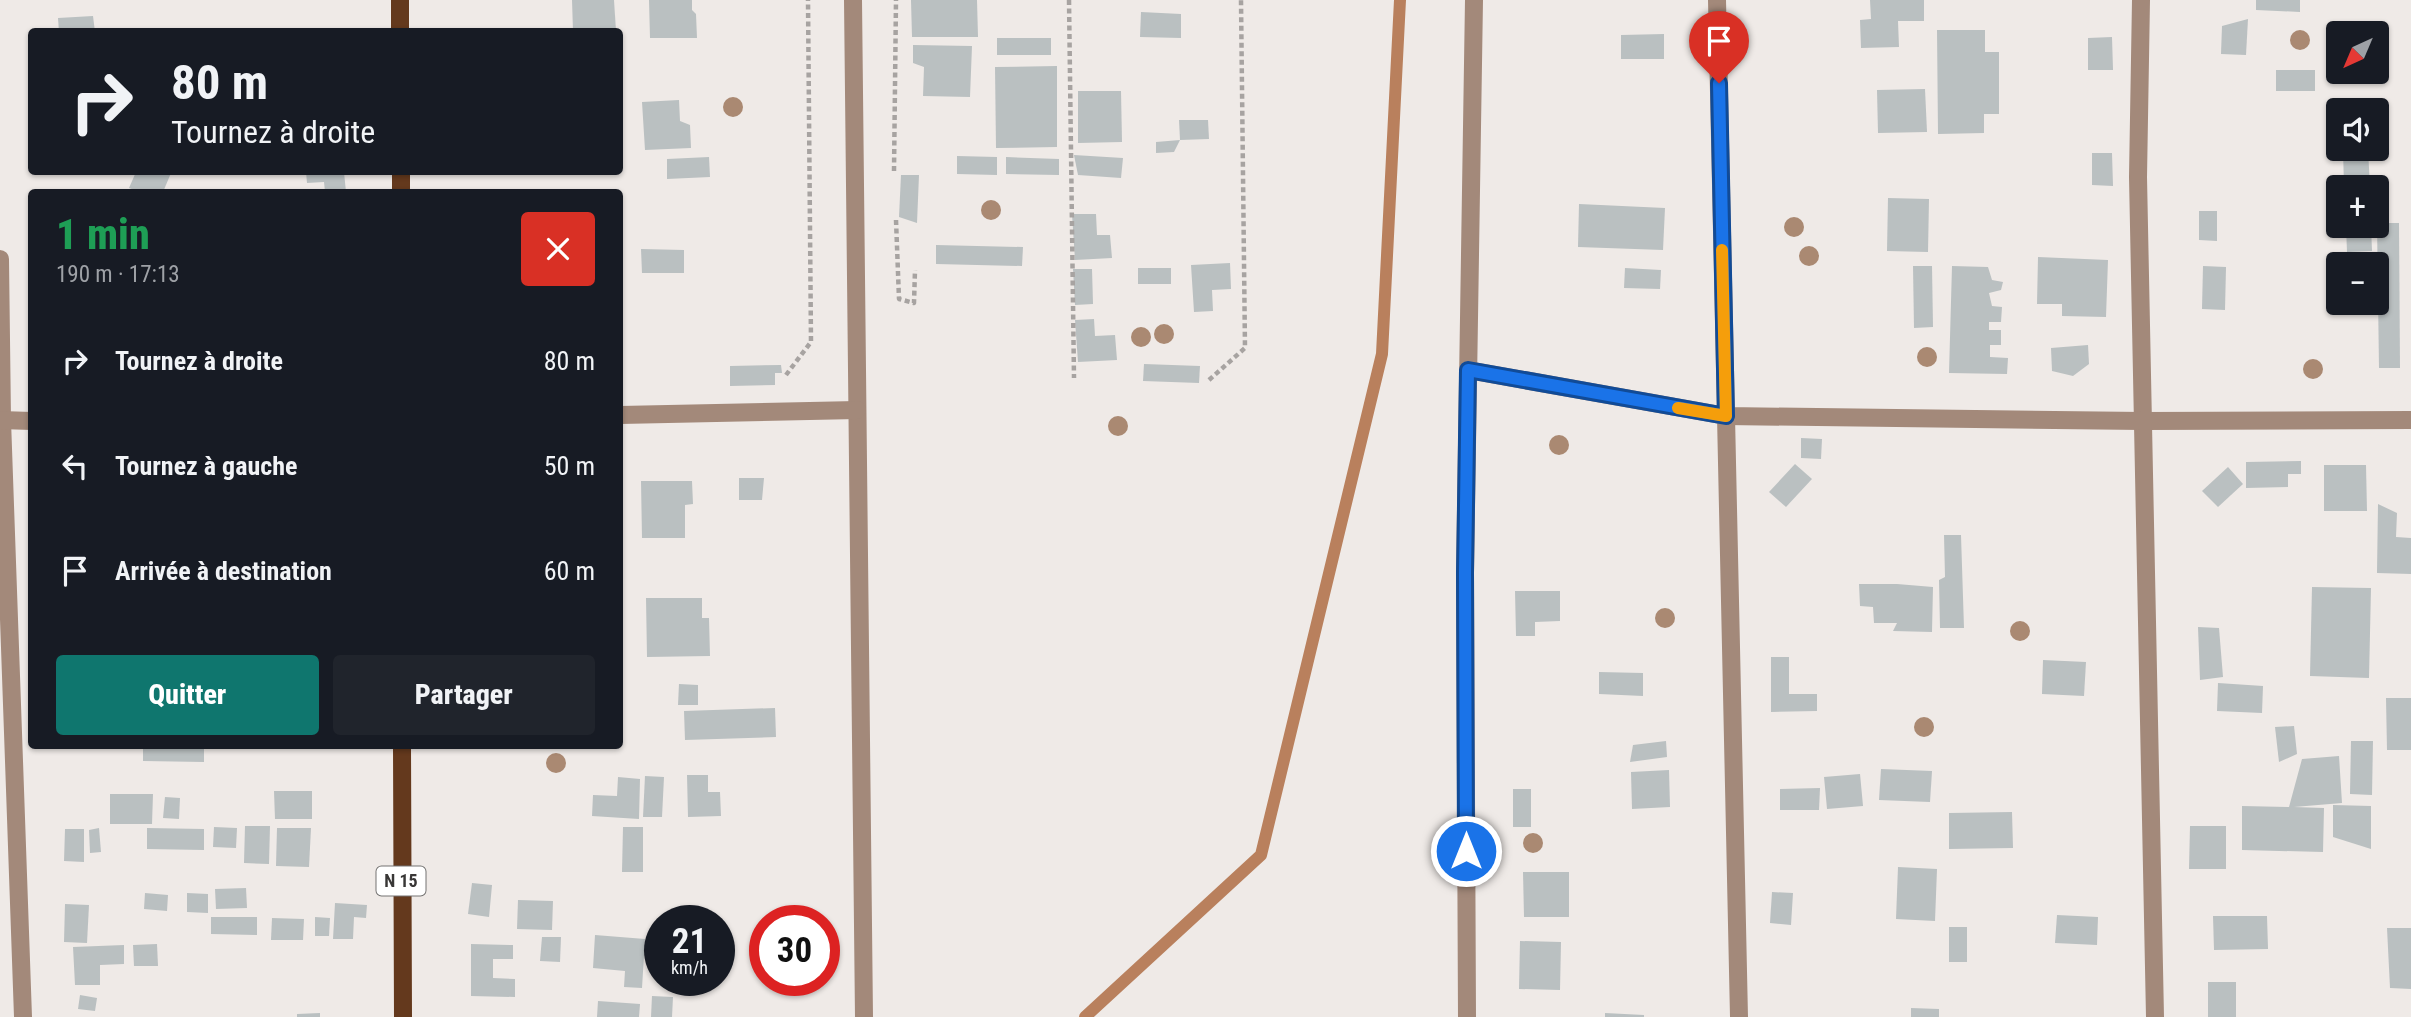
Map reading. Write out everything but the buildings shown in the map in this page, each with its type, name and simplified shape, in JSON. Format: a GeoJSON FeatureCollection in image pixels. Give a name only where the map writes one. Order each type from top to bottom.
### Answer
{"type":"FeatureCollection","features":[{"type":"Feature","properties":{"kind":"main road"},"geometry":{"type":"LineString","coordinates":[[400,0],[400,28]]}},
{"type":"Feature","properties":{"kind":"main road","name":"N 15"},"geometry":{"type":"LineString","coordinates":[[402,749],[403,1017]]}},
{"type":"Feature","properties":{"kind":"street"},"geometry":{"type":"LineString","coordinates":[[853,0],[864,1017]]}},
{"type":"Feature","properties":{"kind":"street"},"geometry":{"type":"LineString","coordinates":[[1467,1017],[1465,573],[1474,0]]}},
{"type":"Feature","properties":{"kind":"street"},"geometry":{"type":"LineString","coordinates":[[1717,0],[1739,1017]]}},
{"type":"Feature","properties":{"kind":"street"},"geometry":{"type":"LineString","coordinates":[[2141,0],[2138,177],[2155,1017]]}},
{"type":"Feature","properties":{"kind":"street"},"geometry":{"type":"LineString","coordinates":[[0,259],[1,420],[23,1017]]}},
{"type":"Feature","properties":{"kind":"street"},"geometry":{"type":"LineString","coordinates":[[1468,370],[1726,416],[2143,421],[2411,420]]}},
{"type":"Feature","properties":{"kind":"street"},"geometry":{"type":"LineString","coordinates":[[623,415],[858,410]]}},
{"type":"Feature","properties":{"kind":"street"},"geometry":{"type":"LineString","coordinates":[[1,420],[28,421]]}},
{"type":"Feature","properties":{"kind":"path"},"geometry":{"type":"LineString","coordinates":[[786,375],[811,342],[808,0]]}},
{"type":"Feature","properties":{"kind":"path"},"geometry":{"type":"LineString","coordinates":[[894,171],[896,0]]}},
{"type":"Feature","properties":{"kind":"path"},"geometry":{"type":"LineString","coordinates":[[1069,0],[1074,378]]}},
{"type":"Feature","properties":{"kind":"path"},"geometry":{"type":"LineString","coordinates":[[1209,380],[1245,348],[1241,0]]}},
{"type":"Feature","properties":{"kind":"path"},"geometry":{"type":"LineString","coordinates":[[896,220],[899,299],[914,303],[915,270]]}},
{"type":"Feature","properties":{"kind":"waterway"},"geometry":{"type":"LineString","coordinates":[[1085,1017],[1261,855],[1382,354],[1400,0]]}},
{"type":"Feature","properties":{"kind":"slow traffic"},"geometry":{"type":"LineString","coordinates":[[1678,408],[1726,416],[1722,250]]}},
{"type":"Feature","properties":{"kind":"route"},"geometry":{"type":"LineString","coordinates":[[1466,851],[1465,573],[1468,370],[1726,416],[1719,83]]}}]}
